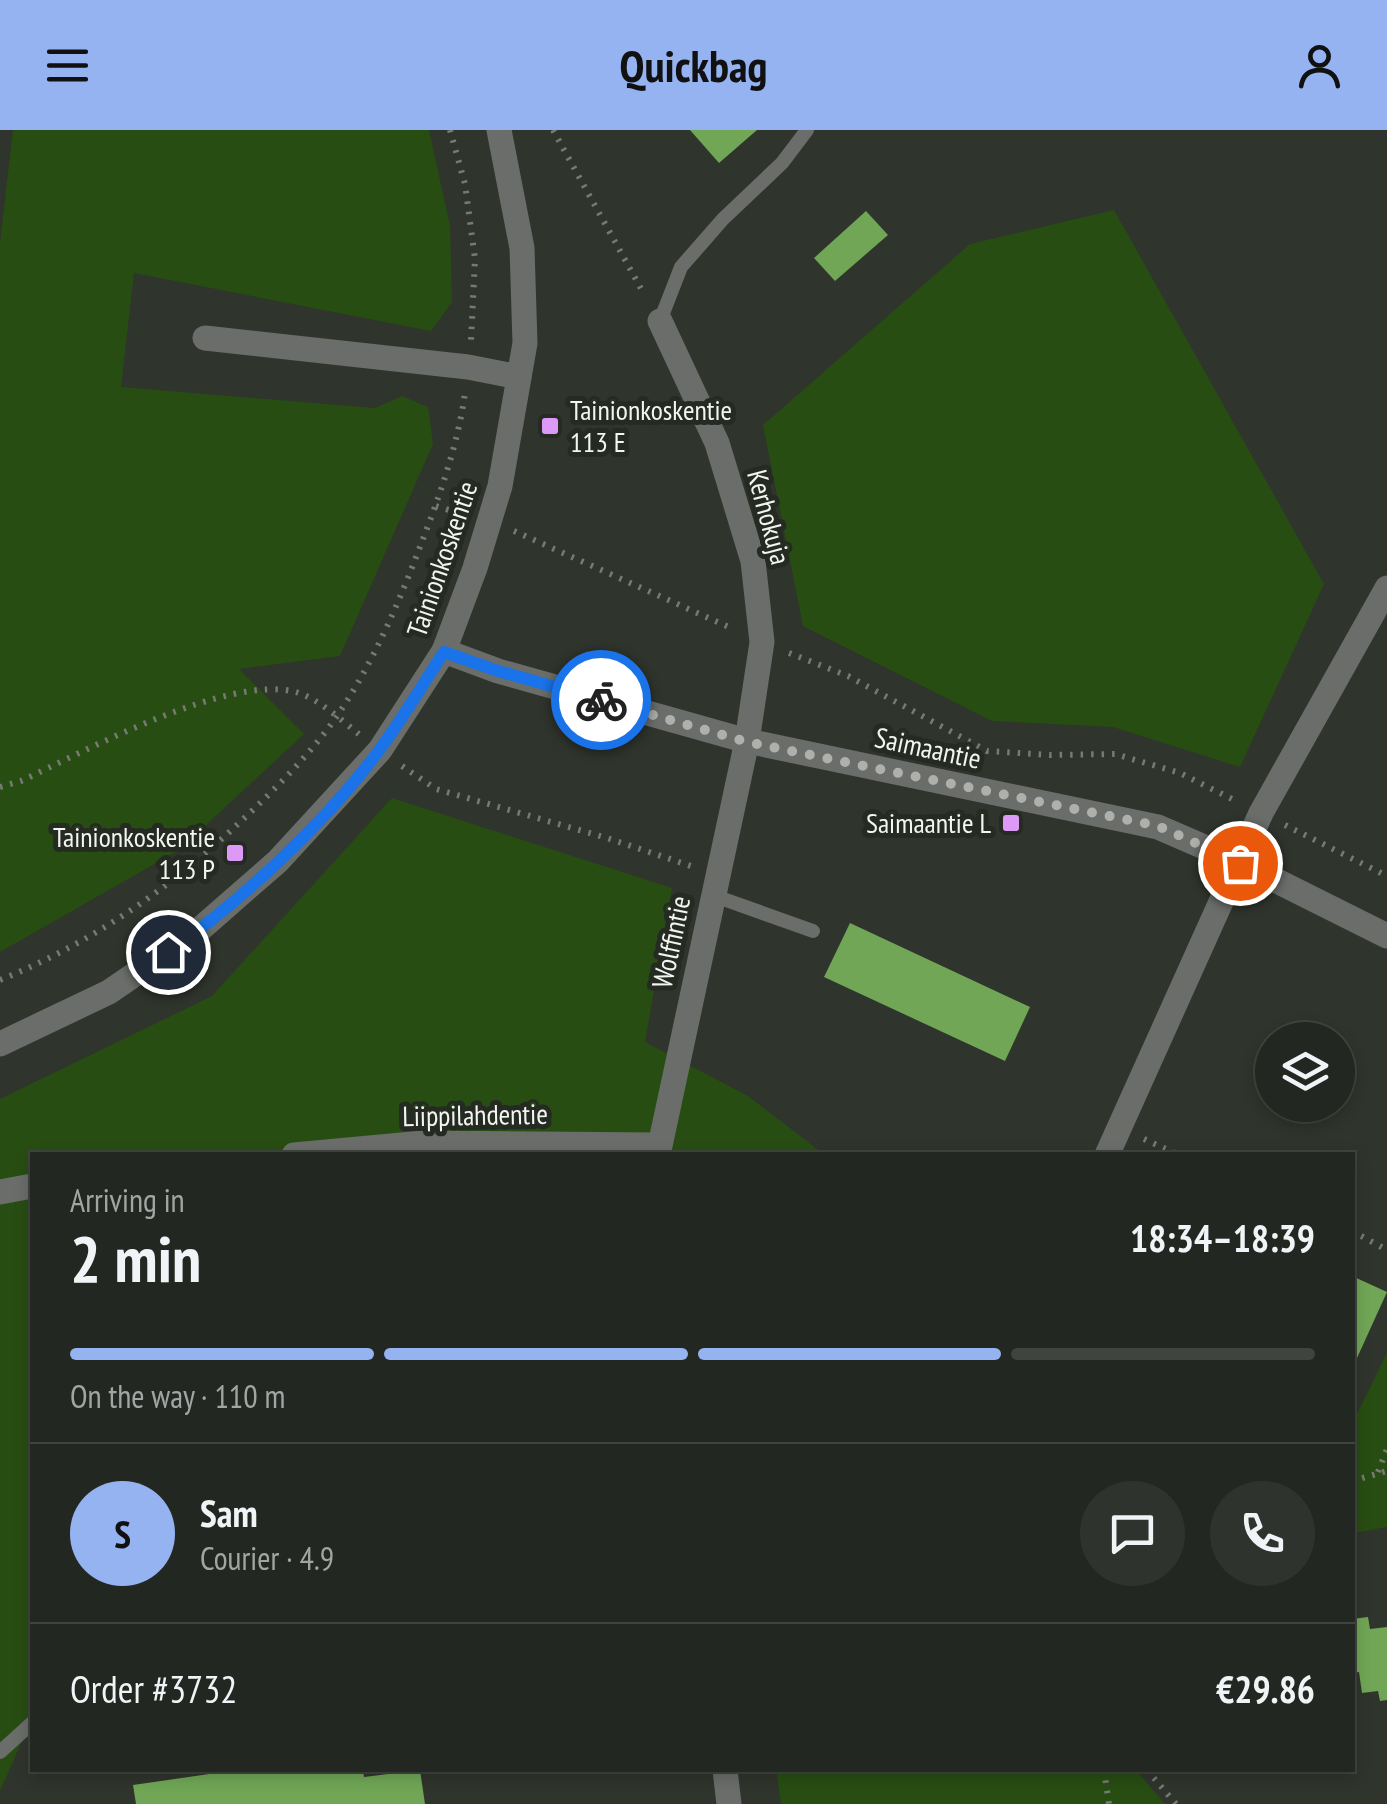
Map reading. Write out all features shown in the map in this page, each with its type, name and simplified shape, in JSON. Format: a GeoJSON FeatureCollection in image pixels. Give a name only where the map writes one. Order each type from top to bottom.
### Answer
{"type":"FeatureCollection","features":[{"type":"Feature","properties":{"kind":"street","name":"Tainionkoskentie"},"geometry":{"type":"LineString","coordinates":[[0,1044],[109,992],[198,931],[278,861],[380,750],[444,652],[500,486],[525,343],[522,248],[500,130]]}},
{"type":"Feature","properties":{"kind":"street","name":"Kerhokuja"},"geometry":{"type":"LineString","coordinates":[[660,321],[717,443],[753,561],[762,642],[747,742]]}},
{"type":"Feature","properties":{"kind":"street"},"geometry":{"type":"LineString","coordinates":[[205,338],[520,377]]}},
{"type":"Feature","properties":{"kind":"street"},"geometry":{"type":"LineString","coordinates":[[1108,1152],[1261,813],[1387,588]]}},
{"type":"Feature","properties":{"kind":"street","name":"Saimaantie"},"geometry":{"type":"LineString","coordinates":[[444,652],[747,742],[1158,826],[1387,936]]}},
{"type":"Feature","properties":{"kind":"street","name":"Wolffintie"},"geometry":{"type":"LineString","coordinates":[[658,1150],[747,742]]}},
{"type":"Feature","properties":{"kind":"street","name":"Liippilahdentie"},"geometry":{"type":"LineString","coordinates":[[326,1152],[422,1143],[658,1150]]}},
{"type":"Feature","properties":{"kind":"street"},"geometry":{"type":"LineString","coordinates":[[0,1192],[30,1186]]}},
{"type":"Feature","properties":{"kind":"lane"},"geometry":{"type":"LineString","coordinates":[[660,321],[681,266],[782,163],[807,130]]}},
{"type":"Feature","properties":{"kind":"lane"},"geometry":{"type":"LineString","coordinates":[[714,885],[813,931]]}},
{"type":"Feature","properties":{"kind":"lane"},"geometry":{"type":"LineString","coordinates":[[0,1752],[30,1725]]}},
{"type":"Feature","properties":{"kind":"path"},"geometry":{"type":"LineString","coordinates":[[0,980],[54,958],[110,926],[178,877],[288,776],[337,716],[394,614],[436,506],[462,416],[468,368],[475,259],[465,184],[450,130]]}},
{"type":"Feature","properties":{"kind":"path"},"geometry":{"type":"LineString","coordinates":[[553,130],[660,321]]}},
{"type":"Feature","properties":{"kind":"path"},"geometry":{"type":"LineString","coordinates":[[436,506],[490,523],[848,676],[987,751],[1050,756],[1115,754],[1180,773],[1387,876]]}},
{"type":"Feature","properties":{"kind":"path"},"geometry":{"type":"LineString","coordinates":[[0,787],[21,782],[212,698],[259,688],[306,696],[436,789],[607,838],[714,885]]}},
{"type":"Feature","properties":{"kind":"path"},"geometry":{"type":"LineString","coordinates":[[1355,1234],[1387,1250]]}},
{"type":"Feature","properties":{"kind":"path"},"geometry":{"type":"LineString","coordinates":[[1377,1474],[1387,1449]]}},
{"type":"Feature","properties":{"kind":"path"},"geometry":{"type":"LineString","coordinates":[[1355,1479],[1387,1471]]}},
{"type":"Feature","properties":{"kind":"path"},"geometry":{"type":"LineString","coordinates":[[1104,1772],[1109,1804]]}},
{"type":"Feature","properties":{"kind":"path"},"geometry":{"type":"LineString","coordinates":[[1149,1772],[1176,1804]]}},
{"type":"Feature","properties":{"kind":"green space"},"geometry":{"type":"Polygon","coordinates":[[[13,130],[429,130],[450,226],[452,302],[431,331],[134,273],[121,387],[375,408],[402,396],[428,407],[433,444],[340,656],[239,669],[304,734],[179,850],[0,952],[0,243],[13,130]]]}},
{"type":"Feature","properties":{"kind":"green space"},"geometry":{"type":"Polygon","coordinates":[[[1114,210],[1324,584],[1240,767],[1113,727],[992,721],[803,626],[763,425],[970,244],[1114,210]]]}},
{"type":"Feature","properties":{"kind":"green space"},"geometry":{"type":"Polygon","coordinates":[[[392,798],[672,888],[645,1042],[748,1096],[821,1152],[30,1152],[30,1723],[0,1791],[0,1099],[212,996],[392,798]]]}},
{"type":"Feature","properties":{"kind":"green space"},"geometry":{"type":"Polygon","coordinates":[[[1387,1353],[1387,1527],[1355,1533],[1355,1418],[1387,1353]]]}},
{"type":"Feature","properties":{"kind":"green space"},"geometry":{"type":"Polygon","coordinates":[[[776,1772],[1138,1772],[1165,1804],[781,1804],[776,1772]]]}},
{"type":"Feature","properties":{"kind":"building"},"geometry":{"type":"Polygon","coordinates":[[[690,130],[757,130],[719,163],[690,130]]]}},
{"type":"Feature","properties":{"kind":"building"},"geometry":{"type":"Polygon","coordinates":[[[866,211],[888,235],[835,281],[814,258],[866,211]]]}},
{"type":"Feature","properties":{"kind":"building"},"geometry":{"type":"Polygon","coordinates":[[[850,923],[1030,1007],[1005,1061],[824,977],[850,923]]]}},
{"type":"Feature","properties":{"kind":"building"},"geometry":{"type":"Polygon","coordinates":[[[1355,1277],[1387,1292],[1355,1362],[1355,1277]]]}},
{"type":"Feature","properties":{"kind":"building"},"geometry":{"type":"Polygon","coordinates":[[[1368,1617],[1370,1629],[1387,1627],[1387,1700],[1380,1701],[1378,1691],[1362,1693],[1359,1672],[1355,1673],[1355,1619],[1368,1617]]]}},
{"type":"Feature","properties":{"kind":"building"},"geometry":{"type":"Polygon","coordinates":[[[223,1772],[363,1772],[364,1777],[420,1772],[425,1804],[136,1804],[133,1785],[223,1772]]]}},
{"type":"Feature","properties":{"kind":"way so far"},"geometry":{"type":"LineString","coordinates":[[601,700],[747,742],[1158,826],[1240,863]]}},
{"type":"Feature","properties":{"kind":"place","name":"Tainionkoskentie 113 E"},"geometry":{"type":"Point","coordinates":[550,426]}},
{"type":"Feature","properties":{"kind":"place","name":"Saimaantie L"},"geometry":{"type":"Point","coordinates":[1011,823]}},
{"type":"Feature","properties":{"kind":"place","name":"Tainionkoskentie 113 P"},"geometry":{"type":"Point","coordinates":[235,853]}},
{"type":"Feature","properties":{"kind":"route"},"geometry":{"type":"LineString","coordinates":[[168,952],[278,861],[329,808],[380,750],[444,652],[601,700]]}}]}
